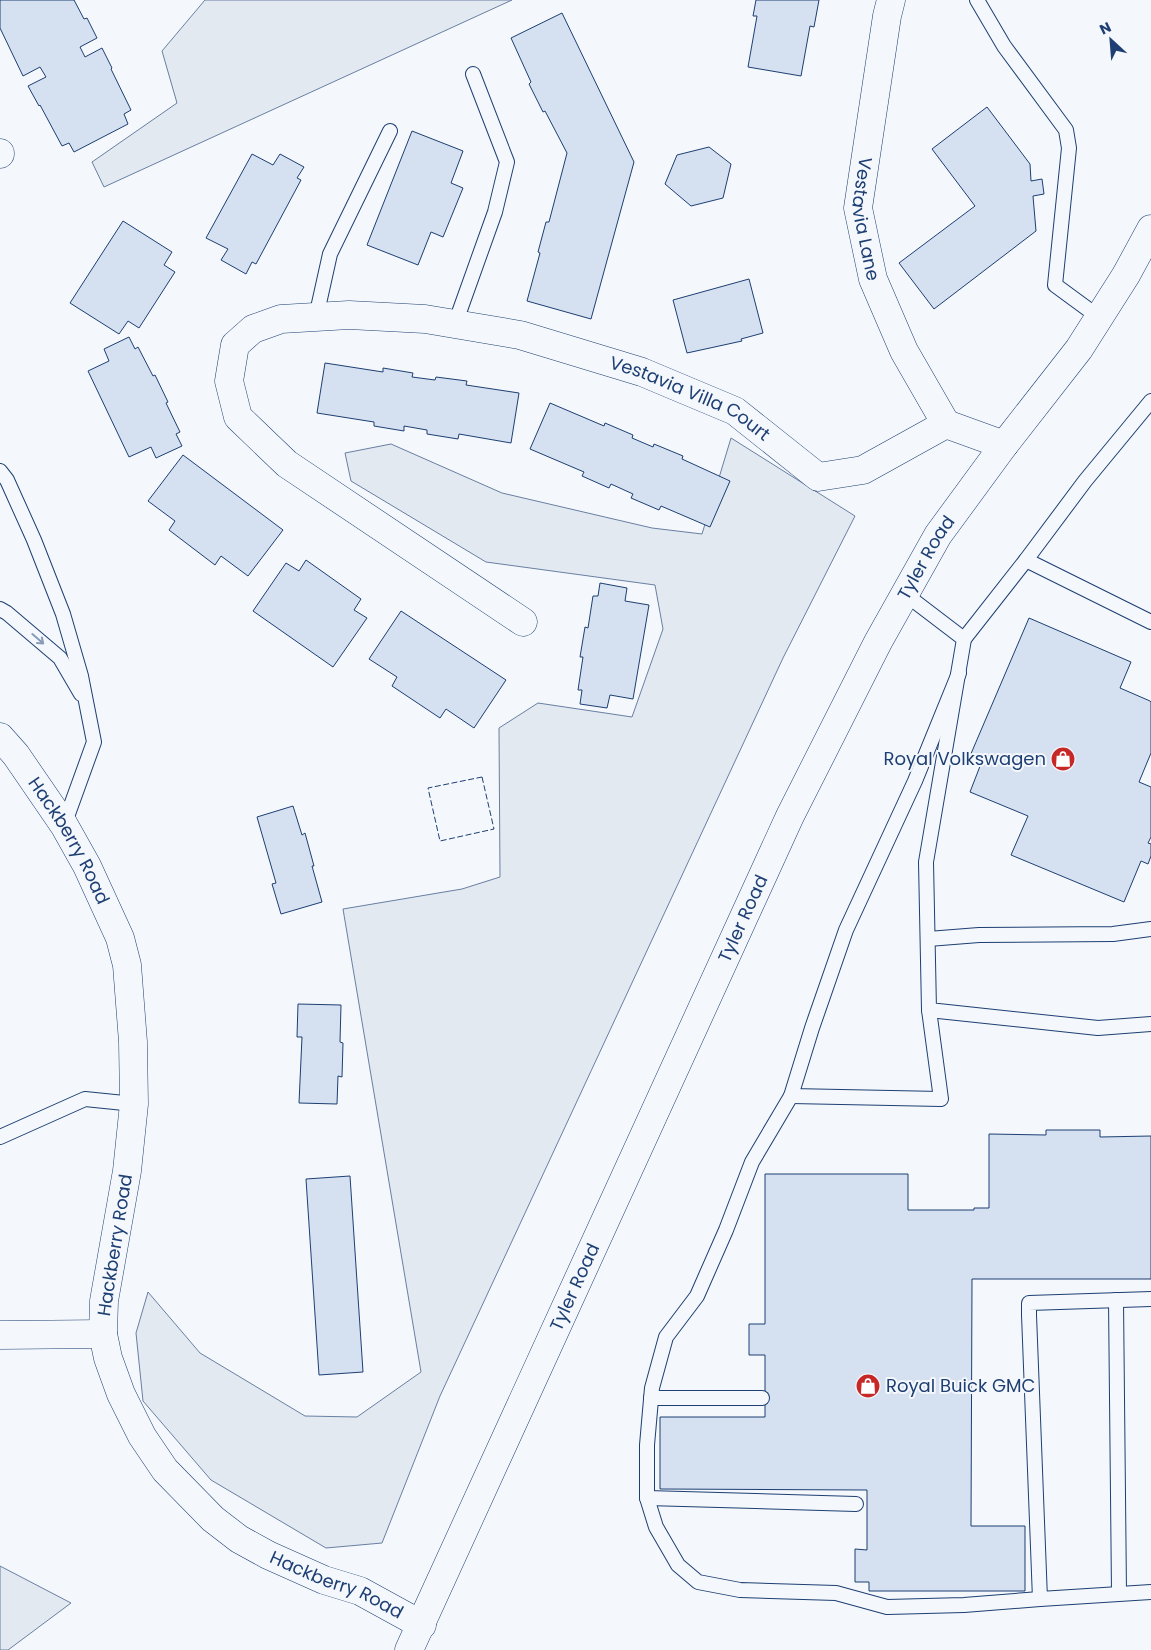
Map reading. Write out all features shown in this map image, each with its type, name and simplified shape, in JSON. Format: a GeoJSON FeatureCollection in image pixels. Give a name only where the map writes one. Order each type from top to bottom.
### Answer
{"type":"FeatureCollection","features":[{"type":"Feature","properties":{"kind":"street","name":"Vestavia Lane"},"geometry":{"type":"LineString","coordinates":[[891,0],[858,208],[874,279],[904,351],[946,424]]}},
{"type":"Feature","properties":{"kind":"street","name":"Tyler Road"},"geometry":{"type":"LineString","coordinates":[[409,1650],[790,816],[878,642],[938,535],[1079,349],[1100,318],[1151,229]]}},
{"type":"Feature","properties":{"kind":"street"},"geometry":{"type":"LineString","coordinates":[[1126,274],[1151,259]]}},
{"type":"Feature","properties":{"kind":"street","name":"Vestavia Villa Court"},"geometry":{"type":"LineString","coordinates":[[523,622],[287,464],[238,417],[229,381],[235,344],[253,328],[280,319],[349,315],[425,319],[520,335],[642,372],[735,411],[818,477],[863,470],[946,424]]}},
{"type":"Feature","properties":{"kind":"street"},"geometry":{"type":"LineString","coordinates":[[946,424],[1004,446]]}},
{"type":"Feature","properties":{"kind":"street","name":"Hackberry Road"},"geometry":{"type":"LineString","coordinates":[[0,737],[16,755],[64,825],[87,866],[120,938],[127,965],[133,1042],[134,1104],[127,1171],[104,1301],[102,1334],[120,1394],[142,1436],[165,1470],[213,1519],[239,1539],[268,1555],[324,1580],[360,1591],[422,1625]]}},
{"type":"Feature","properties":{"kind":"street"},"geometry":{"type":"LineString","coordinates":[[0,1335],[102,1334]]}},
{"type":"Feature","properties":{"kind":"lane"},"geometry":{"type":"LineString","coordinates":[[977,0],[1004,46],[1066,130],[1069,148],[1055,285],[1100,318]]}},
{"type":"Feature","properties":{"kind":"lane"},"geometry":{"type":"LineString","coordinates":[[454,324],[495,212],[507,162],[473,74]]}},
{"type":"Feature","properties":{"kind":"lane"},"geometry":{"type":"LineString","coordinates":[[316,317],[330,254],[390,131]]}},
{"type":"Feature","properties":{"kind":"lane"},"geometry":{"type":"LineString","coordinates":[[791,1096],[941,1099],[929,1010],[926,862],[964,639],[1085,481],[1151,401]]}},
{"type":"Feature","properties":{"kind":"lane"},"geometry":{"type":"LineString","coordinates":[[0,471],[7,480],[34,540],[63,614],[87,703],[94,742],[64,825]]}},
{"type":"Feature","properties":{"kind":"lane"},"geometry":{"type":"LineString","coordinates":[[1026,560],[1151,622]]}},
{"type":"Feature","properties":{"kind":"lane"},"geometry":{"type":"LineString","coordinates":[[905,594],[964,639]]}},
{"type":"Feature","properties":{"kind":"lane"},"geometry":{"type":"LineString","coordinates":[[0,609],[60,658],[87,703]]}},
{"type":"Feature","properties":{"kind":"lane"},"geometry":{"type":"LineString","coordinates":[[959,673],[914,781],[846,930],[791,1096],[752,1162],[726,1230],[697,1296],[666,1337],[652,1388],[647,1445],[648,1498],[656,1527],[678,1565],[698,1582],[740,1590],[836,1593],[887,1607],[964,1605],[1151,1592]]}},
{"type":"Feature","properties":{"kind":"lane"},"geometry":{"type":"LineString","coordinates":[[928,938],[998,934],[1113,934],[1151,929]]}},
{"type":"Feature","properties":{"kind":"lane"},"geometry":{"type":"LineString","coordinates":[[929,1010],[1098,1028],[1151,1024]]}},
{"type":"Feature","properties":{"kind":"lane"},"geometry":{"type":"LineString","coordinates":[[0,1137],[85,1099],[134,1104]]}},
{"type":"Feature","properties":{"kind":"lane"},"geometry":{"type":"LineString","coordinates":[[1040,1599],[1029,1303],[1151,1299]]}},
{"type":"Feature","properties":{"kind":"lane"},"geometry":{"type":"LineString","coordinates":[[1116,1300],[1119,1593]]}},
{"type":"Feature","properties":{"kind":"lane"},"geometry":{"type":"LineString","coordinates":[[651,1398],[762,1398]]}},
{"type":"Feature","properties":{"kind":"lane"},"geometry":{"type":"LineString","coordinates":[[648,1498],[856,1504]]}},
{"type":"Feature","properties":{"kind":"shaded area"},"geometry":{"type":"Polygon","coordinates":[[[205,0],[512,0],[104,187],[92,162],[177,103],[162,51],[205,0]]]}},
{"type":"Feature","properties":{"kind":"shaded area"},"geometry":{"type":"Polygon","coordinates":[[[731,438],[855,516],[783,658],[440,1396],[382,1543],[326,1548],[211,1480],[143,1401],[136,1333],[148,1292],[200,1353],[305,1416],[357,1417],[421,1372],[343,909],[462,889],[500,877],[499,728],[538,703],[632,717],[663,629],[655,585],[486,562],[351,481],[345,453],[391,444],[502,493],[652,528],[702,534],[731,438]]]}},
{"type":"Feature","properties":{"kind":"shaded area"},"geometry":{"type":"Polygon","coordinates":[[[0,1566],[71,1603],[8,1650],[0,1650],[0,1566]]]}},
{"type":"Feature","properties":{"kind":"building"},"geometry":{"type":"Polygon","coordinates":[[[0,0],[74,0],[84,19],[87,18],[97,38],[80,47],[85,57],[102,48],[131,110],[124,114],[128,124],[74,152],[69,143],[62,146],[28,86],[46,77],[40,67],[23,76],[0,28],[0,0]]]}},
{"type":"Feature","properties":{"kind":"building"},"geometry":{"type":"Polygon","coordinates":[[[756,0],[819,0],[814,27],[810,26],[801,76],[748,67],[757,16],[753,16],[756,0]]]}},
{"type":"Feature","properties":{"kind":"building"},"geometry":{"type":"Polygon","coordinates":[[[562,13],[634,162],[591,319],[527,301],[546,222],[549,222],[567,153],[529,84],[531,82],[511,38],[562,13]]]}},
{"type":"Feature","properties":{"kind":"building"},"geometry":{"type":"Polygon","coordinates":[[[987,107],[1030,164],[1031,181],[1042,179],[1044,194],[1033,196],[1036,231],[934,309],[899,263],[975,206],[932,149],[987,107]]]}},
{"type":"Feature","properties":{"kind":"building"},"geometry":{"type":"Polygon","coordinates":[[[412,131],[463,151],[451,183],[463,188],[443,237],[431,232],[418,265],[367,245],[412,131]]]}},
{"type":"Feature","properties":{"kind":"building"},"geometry":{"type":"Polygon","coordinates":[[[709,147],[731,164],[723,198],[691,206],[665,184],[677,155],[709,147]]]}},
{"type":"Feature","properties":{"kind":"building"},"geometry":{"type":"Polygon","coordinates":[[[252,154],[273,165],[280,154],[304,167],[297,178],[301,180],[256,264],[252,262],[246,274],[221,260],[228,249],[206,238],[252,154]]]}},
{"type":"Feature","properties":{"kind":"building"},"geometry":{"type":"Polygon","coordinates":[[[123,221],[172,252],[164,265],[175,272],[139,328],[128,321],[119,334],[70,303],[123,221]]]}},
{"type":"Feature","properties":{"kind":"building"},"geometry":{"type":"Polygon","coordinates":[[[749,279],[763,333],[741,339],[742,341],[687,353],[673,300],[749,279]]]}},
{"type":"Feature","properties":{"kind":"building"},"geometry":{"type":"Polygon","coordinates":[[[129,337],[135,349],[138,347],[153,376],[155,375],[180,432],[176,434],[182,446],[156,458],[151,447],[129,457],[88,371],[109,361],[104,349],[129,337]]]}},
{"type":"Feature","properties":{"kind":"building"},"geometry":{"type":"Polygon","coordinates":[[[325,363],[383,372],[383,368],[413,373],[412,377],[435,380],[436,377],[467,381],[466,385],[519,393],[511,443],[459,434],[458,439],[427,434],[427,430],[404,426],[404,431],[374,426],[374,422],[317,413],[325,363]]]}},
{"type":"Feature","properties":{"kind":"building"},"geometry":{"type":"Polygon","coordinates":[[[550,403],[604,426],[605,423],[633,435],[632,438],[653,447],[654,444],[683,456],[682,459],[730,481],[710,527],[661,506],[659,510],[631,498],[633,494],[611,484],[609,488],[582,476],[584,472],[530,449],[550,403]]]}},
{"type":"Feature","properties":{"kind":"building"},"geometry":{"type":"Polygon","coordinates":[[[183,455],[283,530],[248,576],[221,556],[215,565],[169,530],[175,521],[148,501],[183,455]]]}},
{"type":"Feature","properties":{"kind":"building"},"geometry":{"type":"Polygon","coordinates":[[[306,560],[361,599],[354,610],[367,618],[333,667],[253,611],[286,563],[299,571],[306,560]]]}},
{"type":"Feature","properties":{"kind":"building"},"geometry":{"type":"Polygon","coordinates":[[[600,583],[627,588],[625,601],[649,605],[633,699],[610,695],[607,708],[580,704],[582,690],[578,690],[583,657],[580,657],[585,627],[588,628],[593,596],[598,596],[600,583]]]}},
{"type":"Feature","properties":{"kind":"building"},"geometry":{"type":"Polygon","coordinates":[[[401,611],[506,680],[474,728],[446,709],[440,718],[392,686],[397,677],[369,659],[401,611]]]}},
{"type":"Feature","properties":{"kind":"building","name":"Royal Volkswagen"},"geometry":{"type":"Polygon","coordinates":[[[1029,618],[1131,662],[1120,688],[1151,702],[1151,753],[1139,782],[1151,787],[1151,837],[1148,843],[1151,844],[1151,856],[1148,864],[1141,861],[1124,902],[1011,855],[1028,816],[970,792],[982,761],[970,756],[1029,618]]]}},
{"type":"Feature","properties":{"kind":"building"},"geometry":{"type":"Polygon","coordinates":[[[293,806],[302,835],[305,833],[322,902],[281,914],[272,884],[276,883],[257,817],[293,806]]]}},
{"type":"Feature","properties":{"kind":"building"},"geometry":{"type":"Polygon","coordinates":[[[298,1004],[341,1005],[340,1042],[343,1043],[342,1077],[338,1076],[337,1104],[299,1103],[302,1037],[297,1037],[298,1004]]]}},
{"type":"Feature","properties":{"kind":"building","name":"Royal Buick GMC"},"geometry":{"type":"Polygon","coordinates":[[[1046,1130],[1100,1130],[1100,1137],[1151,1136],[1151,1279],[972,1279],[971,1526],[1025,1526],[1025,1591],[869,1591],[869,1582],[855,1582],[855,1549],[867,1550],[867,1490],[660,1489],[660,1417],[765,1417],[765,1355],[749,1355],[749,1324],[765,1324],[765,1174],[908,1174],[908,1210],[974,1210],[974,1208],[989,1208],[989,1134],[1046,1135],[1046,1130]]]}},
{"type":"Feature","properties":{"kind":"building"},"geometry":{"type":"Polygon","coordinates":[[[350,1176],[363,1372],[319,1375],[306,1179],[350,1176]]]}},
{"type":"Feature","properties":{"kind":"fence"},"geometry":{"type":"LineString","coordinates":[[482,777],[494,829],[440,841],[428,788],[482,777]]}},
{"type":"Feature","properties":{"kind":"place","name":"Royal Volkswagen"},"geometry":{"type":"Point","coordinates":[1063,759]}},
{"type":"Feature","properties":{"kind":"place","name":"Royal Buick GMC"},"geometry":{"type":"Point","coordinates":[868,1386]}}]}
